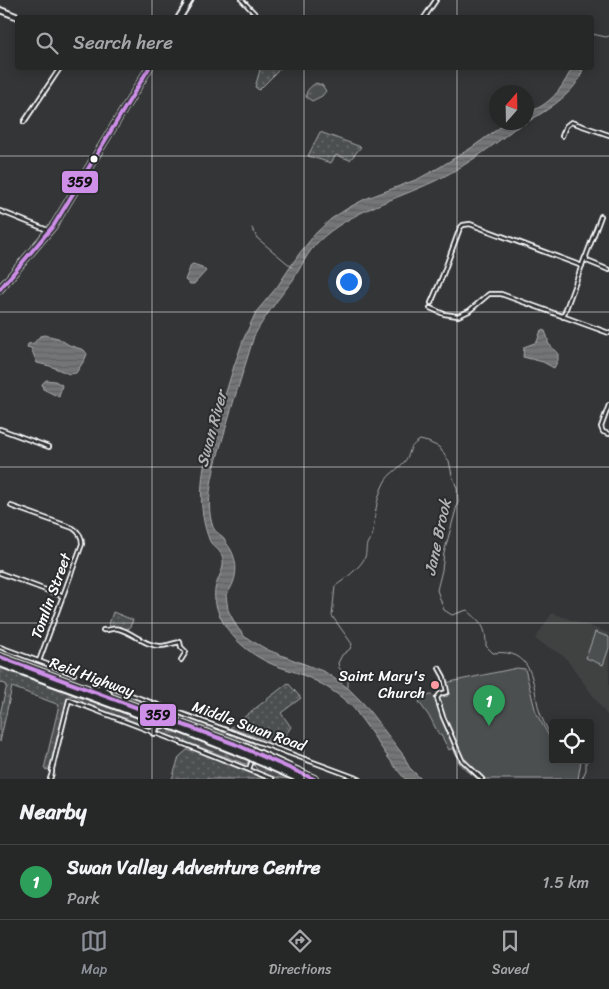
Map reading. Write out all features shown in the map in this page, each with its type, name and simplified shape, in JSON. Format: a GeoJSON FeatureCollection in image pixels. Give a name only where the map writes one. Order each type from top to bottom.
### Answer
{"type":"FeatureCollection","features":[{"type":"Feature","properties":{"kind":"highway","name":"Reid Highway"},"geometry":{"type":"LineString","coordinates":[[0,657],[120,701],[314,779]]}},
{"type":"Feature","properties":{"kind":"highway","name":"Reid Highway"},"geometry":{"type":"LineString","coordinates":[[0,663],[183,730],[255,754],[300,779]]}},
{"type":"Feature","properties":{"kind":"highway"},"geometry":{"type":"LineString","coordinates":[[81,686],[96,690],[103,686],[107,694],[120,701]]}},
{"type":"Feature","properties":{"kind":"highway"},"geometry":{"type":"LineString","coordinates":[[132,711],[152,721],[150,731]]}},
{"type":"Feature","properties":{"kind":"highway"},"geometry":{"type":"LineString","coordinates":[[150,731],[157,724],[183,730]]}},
{"type":"Feature","properties":{"kind":"main road"},"geometry":{"type":"LineString","coordinates":[[181,15],[190,0]]}},
{"type":"Feature","properties":{"kind":"main road"},"geometry":{"type":"LineString","coordinates":[[0,289],[50,231],[148,70]]}},
{"type":"Feature","properties":{"kind":"street"},"geometry":{"type":"LineString","coordinates":[[242,0],[256,15]]}},
{"type":"Feature","properties":{"kind":"street"},"geometry":{"type":"LineString","coordinates":[[426,15],[436,0]]}},
{"type":"Feature","properties":{"kind":"street"},"geometry":{"type":"LineString","coordinates":[[0,10],[15,16]]}},
{"type":"Feature","properties":{"kind":"street"},"geometry":{"type":"LineString","coordinates":[[24,122],[59,70]]}},
{"type":"Feature","properties":{"kind":"street"},"geometry":{"type":"LineString","coordinates":[[562,136],[566,126],[571,122],[609,135]]}},
{"type":"Feature","properties":{"kind":"street"},"geometry":{"type":"LineString","coordinates":[[0,212],[50,231]]}},
{"type":"Feature","properties":{"kind":"street"},"geometry":{"type":"LineString","coordinates":[[564,317],[600,216]]}},
{"type":"Feature","properties":{"kind":"street"},"geometry":{"type":"LineString","coordinates":[[431,302],[460,228],[466,224],[582,266]]}},
{"type":"Feature","properties":{"kind":"street"},"geometry":{"type":"LineString","coordinates":[[586,256],[587,261],[609,270]]}},
{"type":"Feature","properties":{"kind":"street"},"geometry":{"type":"LineString","coordinates":[[430,308],[444,314],[458,316],[469,311],[489,294],[501,294],[609,333]]}},
{"type":"Feature","properties":{"kind":"street"},"geometry":{"type":"LineString","coordinates":[[609,405],[601,428],[603,432],[609,434]]}},
{"type":"Feature","properties":{"kind":"street"},"geometry":{"type":"LineString","coordinates":[[0,429],[49,447]]}},
{"type":"Feature","properties":{"kind":"street","name":"Tomlin Street"},"geometry":{"type":"LineString","coordinates":[[11,506],[73,528],[82,538],[82,544],[39,661]]}},
{"type":"Feature","properties":{"kind":"street"},"geometry":{"type":"LineString","coordinates":[[0,573],[62,596]]}},
{"type":"Feature","properties":{"kind":"street"},"geometry":{"type":"LineString","coordinates":[[103,630],[108,631],[118,628],[128,632],[135,638],[160,646],[180,642],[181,647],[186,652],[181,660]]}},
{"type":"Feature","properties":{"kind":"street"},"geometry":{"type":"LineString","coordinates":[[0,647],[74,674]]}},
{"type":"Feature","properties":{"kind":"street"},"geometry":{"type":"LineString","coordinates":[[439,668],[444,677],[447,692],[440,694],[437,698],[443,717],[462,762],[482,779]]}},
{"type":"Feature","properties":{"kind":"street","name":"Middle Swan Road"},"geometry":{"type":"LineString","coordinates":[[103,686],[359,779]]}},
{"type":"Feature","properties":{"kind":"street"},"geometry":{"type":"LineString","coordinates":[[50,778],[69,700],[272,779]]}},
{"type":"Feature","properties":{"kind":"street"},"geometry":{"type":"LineString","coordinates":[[249,769],[255,754]]}},
{"type":"Feature","properties":{"kind":"shaded area"},"geometry":{"type":"Polygon","coordinates":[[[571,70],[582,70],[580,78],[565,96],[534,117],[534,110],[549,101],[564,83],[571,70]]]}},
{"type":"Feature","properties":{"kind":"shaded area"},"geometry":{"type":"Polygon","coordinates":[[[496,130],[513,130],[446,176],[344,222],[318,242],[307,255],[293,280],[267,314],[254,336],[231,410],[211,485],[210,512],[212,524],[214,529],[224,538],[231,550],[235,563],[234,580],[226,595],[228,610],[237,627],[245,637],[268,650],[325,672],[348,688],[363,703],[404,756],[409,767],[421,779],[405,779],[350,705],[315,681],[274,665],[254,654],[236,640],[229,631],[218,611],[215,600],[215,588],[222,569],[223,560],[221,553],[209,539],[203,519],[203,478],[206,457],[244,338],[256,312],[277,287],[316,233],[331,219],[348,208],[365,199],[418,179],[471,148],[496,130]]]}},
{"type":"Feature","properties":{"kind":"shaded area"},"geometry":{"type":"Polygon","coordinates":[[[193,264],[202,267],[206,271],[194,284],[190,284],[185,280],[193,264]]]}},
{"type":"Feature","properties":{"kind":"shaded area"},"geometry":{"type":"Polygon","coordinates":[[[541,330],[545,331],[548,343],[558,354],[558,360],[554,368],[543,362],[523,357],[524,347],[537,342],[541,330]]]}},
{"type":"Feature","properties":{"kind":"shaded area"},"geometry":{"type":"Polygon","coordinates":[[[45,335],[58,338],[69,345],[84,350],[87,354],[76,373],[69,374],[37,363],[31,348],[27,347],[28,344],[34,343],[40,336],[45,335]]]}},
{"type":"Feature","properties":{"kind":"shaded area"},"geometry":{"type":"Polygon","coordinates":[[[46,380],[55,381],[62,385],[59,397],[43,389],[42,384],[46,380]]]}},
{"type":"Feature","properties":{"kind":"shaded area"},"geometry":{"type":"Polygon","coordinates":[[[552,613],[609,633],[609,718],[565,657],[535,639],[552,613]]]}},
{"type":"Feature","properties":{"kind":"green space"},"geometry":{"type":"Polygon","coordinates":[[[260,70],[279,70],[259,90],[255,87],[260,70]]]}},
{"type":"Feature","properties":{"kind":"green space"},"geometry":{"type":"Polygon","coordinates":[[[316,83],[322,85],[326,91],[322,96],[312,101],[306,95],[309,89],[316,83]]]}},
{"type":"Feature","properties":{"kind":"green space"},"geometry":{"type":"Polygon","coordinates":[[[320,132],[361,147],[350,160],[336,155],[331,163],[308,156],[320,132]]]}},
{"type":"Feature","properties":{"kind":"green space"},"geometry":{"type":"Polygon","coordinates":[[[113,612],[133,620],[129,629],[113,627],[107,630],[113,612]]]}},
{"type":"Feature","properties":{"kind":"green space"},"geometry":{"type":"Polygon","coordinates":[[[595,632],[609,637],[609,648],[603,665],[586,658],[595,632]]]}},
{"type":"Feature","properties":{"kind":"green space"},"geometry":{"type":"Polygon","coordinates":[[[0,664],[147,720],[151,723],[150,726],[146,727],[85,704],[75,696],[68,696],[50,768],[48,770],[44,769],[59,705],[12,687],[0,742],[0,714],[7,685],[0,682],[0,664]]]}},
{"type":"Feature","properties":{"kind":"green space"},"geometry":{"type":"Polygon","coordinates":[[[517,668],[525,669],[536,713],[549,736],[549,764],[580,764],[578,779],[478,779],[460,765],[453,748],[449,750],[419,702],[422,696],[432,695],[436,698],[448,696],[445,683],[517,668]]]}},
{"type":"Feature","properties":{"kind":"green space"},"geometry":{"type":"Polygon","coordinates":[[[288,683],[301,698],[281,713],[291,727],[279,745],[230,728],[288,683]]]}},
{"type":"Feature","properties":{"kind":"green space"},"geometry":{"type":"Polygon","coordinates":[[[106,688],[253,742],[256,747],[255,749],[249,747],[108,693],[106,688]]]}},
{"type":"Feature","properties":{"kind":"green space"},"geometry":{"type":"Polygon","coordinates":[[[161,725],[250,758],[247,764],[245,764],[157,731],[157,726],[161,725]]]}},
{"type":"Feature","properties":{"kind":"green space"},"geometry":{"type":"Polygon","coordinates":[[[187,750],[193,750],[264,779],[172,779],[179,757],[187,750]]]}},
{"type":"Feature","properties":{"kind":"green space"},"geometry":{"type":"Polygon","coordinates":[[[257,762],[297,779],[279,778],[261,773],[254,765],[257,762]]]}},
{"type":"Feature","properties":{"kind":"waterway"},"geometry":{"type":"LineString","coordinates":[[594,34],[609,36]]}},
{"type":"Feature","properties":{"kind":"waterway"},"geometry":{"type":"LineString","coordinates":[[252,228],[257,238],[292,267]]}},
{"type":"Feature","properties":{"kind":"waterway","name":"Jane Brook"},"geometry":{"type":"LineString","coordinates":[[348,687],[348,677],[339,668],[338,663],[342,655],[350,649],[352,644],[332,616],[335,586],[352,573],[363,561],[366,555],[367,544],[372,535],[381,489],[388,477],[405,461],[411,448],[420,440],[439,447],[449,461],[457,488],[458,502],[444,553],[437,590],[444,610],[452,615],[467,610],[482,626],[486,646],[493,653],[506,653],[524,661],[532,678],[540,714],[549,731]]}},
{"type":"Feature","properties":{"kind":"waterway","name":"Jane Brook"},"geometry":{"type":"LineString","coordinates":[[582,779],[586,770],[586,764]]}},
{"type":"Feature","properties":{"kind":"transit line","name":"359"},"geometry":{"type":"LineString","coordinates":[[0,289],[54,225],[148,70]]}},
{"type":"Feature","properties":{"kind":"transit line","name":"359"},"geometry":{"type":"LineString","coordinates":[[0,657],[235,744],[314,779]]}},
{"type":"Feature","properties":{"kind":"place","name":"Saint Mary's Church"},"geometry":{"type":"Point","coordinates":[435,685]}},
{"type":"Feature","properties":{"kind":"place","name":"Swan Valley Adventure Centre"},"geometry":{"type":"Point","coordinates":[489,726]}},
{"type":"Feature","properties":{"kind":"water label","name":"Swan River"},"geometry":{"type":"Point","coordinates":[211,429]}}]}
